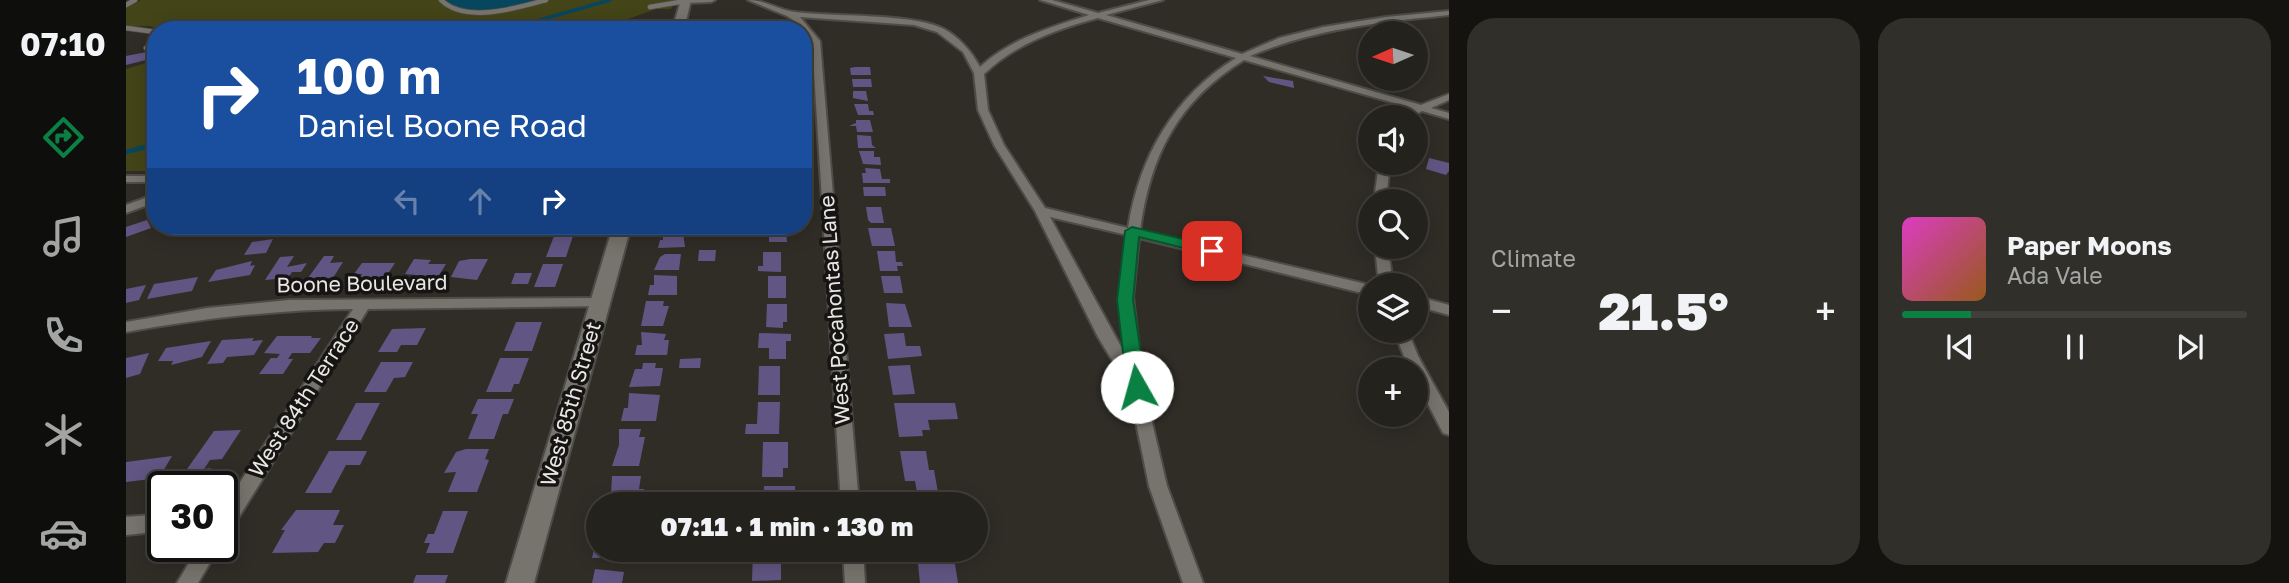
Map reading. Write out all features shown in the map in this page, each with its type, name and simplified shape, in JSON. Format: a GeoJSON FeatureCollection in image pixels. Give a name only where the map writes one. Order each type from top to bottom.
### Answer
{"type":"FeatureCollection","features":[{"type":"Feature","properties":{"kind":"main road"},"geometry":{"type":"LineString","coordinates":[[680,21],[686,0]]}},
{"type":"Feature","properties":{"kind":"main road","name":"West 85th Street"},"geometry":{"type":"LineString","coordinates":[[520,583],[619,235]]}},
{"type":"Feature","properties":{"kind":"street"},"geometry":{"type":"LineString","coordinates":[[686,0],[711,0]]}},
{"type":"Feature","properties":{"kind":"street"},"geometry":{"type":"LineString","coordinates":[[752,0],[790,14],[901,21],[940,30],[953,37],[967,51],[979,73],[983,110],[999,145],[1041,211],[1106,337],[1137,387]]}},
{"type":"Feature","properties":{"kind":"street"},"geometry":{"type":"LineString","coordinates":[[1044,0],[1416,105]]}},
{"type":"Feature","properties":{"kind":"street"},"geometry":{"type":"LineString","coordinates":[[979,73],[989,60],[1096,15],[1159,0]]}},
{"type":"Feature","properties":{"kind":"street"},"geometry":{"type":"LineString","coordinates":[[1193,583],[1158,486],[1137,387],[1125,300],[1132,231],[1140,187],[1152,154],[1167,126],[1205,82],[1244,57],[1281,40],[1321,30],[1449,13]]}},
{"type":"Feature","properties":{"kind":"street","name":"West Pocahontas Lane"},"geometry":{"type":"LineString","coordinates":[[790,14],[801,21]]}},
{"type":"Feature","properties":{"kind":"street","name":"West Pocahontas Lane"},"geometry":{"type":"LineString","coordinates":[[812,36],[816,41],[849,492]]}},
{"type":"Feature","properties":{"kind":"street"},"geometry":{"type":"LineString","coordinates":[[1428,105],[1449,97]]}},
{"type":"Feature","properties":{"kind":"street"},"geometry":{"type":"LineString","coordinates":[[1428,109],[1449,116]]}},
{"type":"Feature","properties":{"kind":"street"},"geometry":{"type":"LineString","coordinates":[[126,179],[147,179]]}},
{"type":"Feature","properties":{"kind":"street"},"geometry":{"type":"LineString","coordinates":[[126,209],[147,201]]}},
{"type":"Feature","properties":{"kind":"street"},"geometry":{"type":"LineString","coordinates":[[1041,211],[1358,287]]}},
{"type":"Feature","properties":{"kind":"street","name":"Boone Boulevard"},"geometry":{"type":"LineString","coordinates":[[126,327],[208,313],[289,305],[600,303]]}},
{"type":"Feature","properties":{"kind":"street","name":"West 84th Terrace"},"geometry":{"type":"LineString","coordinates":[[238,500],[364,304]]}},
{"type":"Feature","properties":{"kind":"street"},"geometry":{"type":"LineString","coordinates":[[1428,304],[1449,310]]}},
{"type":"Feature","properties":{"kind":"street"},"geometry":{"type":"LineString","coordinates":[[1405,343],[1449,428]]}},
{"type":"Feature","properties":{"kind":"street"},"geometry":{"type":"LineString","coordinates":[[126,526],[147,524]]}},
{"type":"Feature","properties":{"kind":"street"},"geometry":{"type":"LineString","coordinates":[[187,583],[200,562]]}},
{"type":"Feature","properties":{"kind":"street"},"geometry":{"type":"LineString","coordinates":[[854,562],[855,583]]}},
{"type":"Feature","properties":{"kind":"lane"},"geometry":{"type":"LineString","coordinates":[[126,5],[135,0]]}},
{"type":"Feature","properties":{"kind":"lane"},"geometry":{"type":"LineString","coordinates":[[441,0],[447,6],[497,12],[546,0]]}},
{"type":"Feature","properties":{"kind":"lane"},"geometry":{"type":"LineString","coordinates":[[650,7],[686,0]]}},
{"type":"Feature","properties":{"kind":"lane"},"geometry":{"type":"LineString","coordinates":[[126,28],[147,31]]}},
{"type":"Feature","properties":{"kind":"shaded area"},"geometry":{"type":"Polygon","coordinates":[[[141,0],[675,0],[671,9],[656,9],[622,21],[147,21],[147,26],[126,26],[126,8],[141,0]]]}},
{"type":"Feature","properties":{"kind":"shaded area"},"geometry":{"type":"Polygon","coordinates":[[[147,63],[147,171],[126,171],[126,69],[147,63]]]}},
{"type":"Feature","properties":{"kind":"water"},"geometry":{"type":"Polygon","coordinates":[[[445,0],[542,0],[506,9],[478,11],[465,10],[445,0]]]}},
{"type":"Feature","properties":{"kind":"building"},"geometry":{"type":"Polygon","coordinates":[[[147,52],[147,60],[126,65],[126,56],[147,52]]]}},
{"type":"Feature","properties":{"kind":"building"},"geometry":{"type":"Polygon","coordinates":[[[870,67],[871,75],[851,75],[850,68],[870,67]]]}},
{"type":"Feature","properties":{"kind":"building"},"geometry":{"type":"Polygon","coordinates":[[[1263,76],[1293,81],[1294,88],[1269,82],[1263,76]]]}},
{"type":"Feature","properties":{"kind":"building"},"geometry":{"type":"Polygon","coordinates":[[[852,79],[871,79],[872,87],[853,87],[852,79]]]}},
{"type":"Feature","properties":{"kind":"building"},"geometry":{"type":"Polygon","coordinates":[[[853,91],[866,91],[868,101],[853,98],[853,91]]]}},
{"type":"Feature","properties":{"kind":"building"},"geometry":{"type":"Polygon","coordinates":[[[854,104],[868,104],[869,111],[873,111],[874,115],[858,115],[854,104]]]}},
{"type":"Feature","properties":{"kind":"building"},"geometry":{"type":"Polygon","coordinates":[[[856,120],[870,120],[873,132],[857,132],[856,126],[849,126],[856,123],[856,120]]]}},
{"type":"Feature","properties":{"kind":"building"},"geometry":{"type":"Polygon","coordinates":[[[857,135],[871,136],[872,145],[876,148],[858,148],[857,135]]]}},
{"type":"Feature","properties":{"kind":"building"},"geometry":{"type":"Polygon","coordinates":[[[859,151],[874,151],[874,157],[880,157],[881,165],[863,164],[859,151]]]}},
{"type":"Feature","properties":{"kind":"building"},"geometry":{"type":"Polygon","coordinates":[[[1429,158],[1449,163],[1449,171],[1446,175],[1428,170],[1429,158]]]}},
{"type":"Feature","properties":{"kind":"building"},"geometry":{"type":"Polygon","coordinates":[[[865,168],[880,169],[882,179],[890,179],[890,183],[863,183],[862,173],[866,173],[865,168]]]}},
{"type":"Feature","properties":{"kind":"building"},"geometry":{"type":"Polygon","coordinates":[[[863,187],[885,187],[886,196],[864,196],[863,187]]]}},
{"type":"Feature","properties":{"kind":"building"},"geometry":{"type":"Polygon","coordinates":[[[866,207],[881,207],[884,223],[871,223],[866,207]]]}},
{"type":"Feature","properties":{"kind":"building"},"geometry":{"type":"Polygon","coordinates":[[[147,220],[147,229],[126,237],[126,227],[147,220]]]}},
{"type":"Feature","properties":{"kind":"building"},"geometry":{"type":"Polygon","coordinates":[[[868,228],[891,228],[895,246],[872,246],[868,228]]]}},
{"type":"Feature","properties":{"kind":"building"},"geometry":{"type":"Polygon","coordinates":[[[663,235],[683,235],[685,247],[658,248],[660,240],[663,240],[663,235]]]}},
{"type":"Feature","properties":{"kind":"building"},"geometry":{"type":"Polygon","coordinates":[[[769,235],[786,235],[787,242],[769,242],[769,235]]]}},
{"type":"Feature","properties":{"kind":"building"},"geometry":{"type":"Polygon","coordinates":[[[554,236],[573,236],[566,257],[546,257],[554,236]]]}},
{"type":"Feature","properties":{"kind":"building"},"geometry":{"type":"Polygon","coordinates":[[[273,239],[266,253],[244,255],[252,242],[273,239]]]}},
{"type":"Feature","properties":{"kind":"building"},"geometry":{"type":"Polygon","coordinates":[[[699,250],[716,250],[715,261],[698,261],[699,250]]]}},
{"type":"Feature","properties":{"kind":"building"},"geometry":{"type":"Polygon","coordinates":[[[877,251],[895,251],[896,262],[902,262],[903,266],[897,266],[898,271],[880,271],[877,251]]]}},
{"type":"Feature","properties":{"kind":"building"},"geometry":{"type":"Polygon","coordinates":[[[763,252],[781,252],[781,272],[758,271],[758,266],[763,266],[763,252]]]}},
{"type":"Feature","properties":{"kind":"building"},"geometry":{"type":"Polygon","coordinates":[[[665,254],[681,254],[679,270],[654,270],[660,257],[665,254]]]}},
{"type":"Feature","properties":{"kind":"building"},"geometry":{"type":"Polygon","coordinates":[[[294,256],[287,267],[307,263],[301,272],[292,272],[288,278],[265,280],[280,257],[294,256]]]}},
{"type":"Feature","properties":{"kind":"building"},"geometry":{"type":"Polygon","coordinates":[[[324,256],[334,256],[330,263],[343,262],[333,278],[308,278],[324,256]]]}},
{"type":"Feature","properties":{"kind":"building"},"geometry":{"type":"Polygon","coordinates":[[[414,259],[431,260],[428,264],[446,264],[438,277],[405,274],[414,259]]]}},
{"type":"Feature","properties":{"kind":"building"},"geometry":{"type":"Polygon","coordinates":[[[488,259],[477,280],[451,277],[459,261],[488,259]]]}},
{"type":"Feature","properties":{"kind":"building"},"geometry":{"type":"Polygon","coordinates":[[[252,261],[250,266],[255,265],[250,275],[208,282],[216,270],[252,261]]]}},
{"type":"Feature","properties":{"kind":"building"},"geometry":{"type":"Polygon","coordinates":[[[362,263],[395,263],[385,278],[360,278],[362,274],[354,274],[362,263]]]}},
{"type":"Feature","properties":{"kind":"building"},"geometry":{"type":"Polygon","coordinates":[[[543,264],[563,264],[555,287],[534,287],[543,264]]]}},
{"type":"Feature","properties":{"kind":"building"},"geometry":{"type":"Polygon","coordinates":[[[515,273],[532,273],[528,284],[511,284],[515,273]]]}},
{"type":"Feature","properties":{"kind":"building"},"geometry":{"type":"Polygon","coordinates":[[[654,275],[677,276],[677,295],[648,295],[650,285],[654,285],[654,275]]]}},
{"type":"Feature","properties":{"kind":"building"},"geometry":{"type":"Polygon","coordinates":[[[768,276],[786,276],[786,298],[768,298],[768,276]]]}},
{"type":"Feature","properties":{"kind":"building"},"geometry":{"type":"Polygon","coordinates":[[[881,276],[900,276],[903,293],[884,293],[881,276]]]}},
{"type":"Feature","properties":{"kind":"building"},"geometry":{"type":"Polygon","coordinates":[[[198,277],[192,291],[147,299],[154,284],[198,277]]]}},
{"type":"Feature","properties":{"kind":"building"},"geometry":{"type":"Polygon","coordinates":[[[146,285],[139,300],[126,303],[126,289],[146,285]]]}},
{"type":"Feature","properties":{"kind":"building"},"geometry":{"type":"Polygon","coordinates":[[[646,301],[664,301],[663,306],[669,306],[663,326],[641,326],[646,301]]]}},
{"type":"Feature","properties":{"kind":"building"},"geometry":{"type":"Polygon","coordinates":[[[886,303],[905,304],[912,327],[889,327],[886,303]]]}},
{"type":"Feature","properties":{"kind":"building"},"geometry":{"type":"Polygon","coordinates":[[[767,304],[787,304],[787,322],[783,322],[783,328],[766,327],[767,304]]]}},
{"type":"Feature","properties":{"kind":"building"},"geometry":{"type":"Polygon","coordinates":[[[516,322],[542,322],[532,351],[504,351],[516,322]]]}},
{"type":"Feature","properties":{"kind":"building"},"geometry":{"type":"Polygon","coordinates":[[[426,328],[417,345],[401,345],[397,352],[378,352],[392,329],[426,328]]]}},
{"type":"Feature","properties":{"kind":"building"},"geometry":{"type":"Polygon","coordinates":[[[641,332],[666,334],[664,340],[669,340],[667,355],[635,355],[637,345],[642,345],[641,332]]]}},
{"type":"Feature","properties":{"kind":"building"},"geometry":{"type":"Polygon","coordinates":[[[759,333],[791,334],[791,341],[786,341],[786,359],[769,359],[769,348],[758,348],[759,333]]]}},
{"type":"Feature","properties":{"kind":"building"},"geometry":{"type":"Polygon","coordinates":[[[904,333],[906,346],[920,346],[922,356],[888,359],[884,334],[904,333]]]}},
{"type":"Feature","properties":{"kind":"building"},"geometry":{"type":"Polygon","coordinates":[[[277,336],[321,338],[310,353],[292,353],[288,359],[293,359],[283,374],[259,374],[271,358],[277,358],[280,354],[264,353],[277,336]]]}},
{"type":"Feature","properties":{"kind":"building"},"geometry":{"type":"Polygon","coordinates":[[[254,338],[252,341],[263,340],[254,355],[227,357],[223,363],[207,364],[222,340],[254,338]]]}},
{"type":"Feature","properties":{"kind":"building"},"geometry":{"type":"Polygon","coordinates":[[[211,341],[202,357],[171,365],[173,361],[158,361],[166,348],[211,341]]]}},
{"type":"Feature","properties":{"kind":"building"},"geometry":{"type":"Polygon","coordinates":[[[149,353],[140,374],[126,378],[126,358],[149,353]]]}},
{"type":"Feature","properties":{"kind":"building"},"geometry":{"type":"Polygon","coordinates":[[[500,358],[529,358],[519,384],[514,384],[511,392],[486,392],[500,358]]]}},
{"type":"Feature","properties":{"kind":"building"},"geometry":{"type":"Polygon","coordinates":[[[701,358],[700,368],[679,368],[680,359],[701,358]]]}},
{"type":"Feature","properties":{"kind":"building"},"geometry":{"type":"Polygon","coordinates":[[[381,362],[413,362],[405,377],[394,378],[386,392],[364,392],[381,362]]]}},
{"type":"Feature","properties":{"kind":"building"},"geometry":{"type":"Polygon","coordinates":[[[643,363],[656,363],[655,368],[663,368],[660,386],[629,387],[635,369],[642,369],[643,363]]]}},
{"type":"Feature","properties":{"kind":"building"},"geometry":{"type":"Polygon","coordinates":[[[910,365],[915,394],[893,395],[888,366],[910,365]]]}},
{"type":"Feature","properties":{"kind":"building"},"geometry":{"type":"Polygon","coordinates":[[[759,366],[780,366],[780,395],[758,395],[759,366]]]}},
{"type":"Feature","properties":{"kind":"building"},"geometry":{"type":"Polygon","coordinates":[[[629,393],[660,395],[656,421],[621,421],[624,408],[628,408],[629,393]]]}},
{"type":"Feature","properties":{"kind":"building"},"geometry":{"type":"Polygon","coordinates":[[[478,399],[514,399],[508,414],[503,414],[494,439],[468,439],[478,414],[471,414],[478,399]]]}},
{"type":"Feature","properties":{"kind":"building"},"geometry":{"type":"Polygon","coordinates":[[[758,402],[780,402],[779,434],[745,434],[746,424],[757,424],[758,402]]]}},
{"type":"Feature","properties":{"kind":"building"},"geometry":{"type":"Polygon","coordinates":[[[356,403],[380,403],[361,440],[336,440],[356,403]]]}},
{"type":"Feature","properties":{"kind":"building"},"geometry":{"type":"Polygon","coordinates":[[[894,403],[955,403],[958,419],[928,420],[930,430],[922,430],[923,436],[899,437],[894,403]]]}},
{"type":"Feature","properties":{"kind":"building"},"geometry":{"type":"Polygon","coordinates":[[[619,429],[641,429],[639,437],[645,437],[639,466],[612,466],[619,445],[619,429]]]}},
{"type":"Feature","properties":{"kind":"building"},"geometry":{"type":"Polygon","coordinates":[[[241,430],[222,459],[210,460],[204,469],[211,468],[209,471],[186,471],[214,431],[241,430]]]}},
{"type":"Feature","properties":{"kind":"building"},"geometry":{"type":"Polygon","coordinates":[[[763,442],[788,442],[788,468],[783,468],[783,477],[762,477],[763,442]]]}},
{"type":"Feature","properties":{"kind":"building"},"geometry":{"type":"Polygon","coordinates":[[[489,449],[485,459],[489,460],[477,492],[448,492],[456,472],[444,473],[456,452],[489,449]]]}},
{"type":"Feature","properties":{"kind":"building"},"geometry":{"type":"Polygon","coordinates":[[[329,451],[367,451],[360,465],[346,465],[331,493],[305,493],[329,451]]]}},
{"type":"Feature","properties":{"kind":"building"},"geometry":{"type":"Polygon","coordinates":[[[900,451],[926,451],[929,470],[934,470],[938,492],[917,492],[915,481],[905,481],[900,451]]]}},
{"type":"Feature","properties":{"kind":"building"},"geometry":{"type":"Polygon","coordinates":[[[172,456],[163,471],[147,471],[147,479],[126,482],[126,462],[172,456]]]}},
{"type":"Feature","properties":{"kind":"building"},"geometry":{"type":"Polygon","coordinates":[[[612,476],[641,476],[639,489],[644,489],[643,492],[611,492],[612,476]]]}},
{"type":"Feature","properties":{"kind":"building"},"geometry":{"type":"Polygon","coordinates":[[[764,486],[795,486],[795,492],[764,492],[764,486]]]}},
{"type":"Feature","properties":{"kind":"building"},"geometry":{"type":"Polygon","coordinates":[[[296,510],[340,510],[333,525],[344,525],[335,543],[324,543],[318,552],[272,553],[285,530],[281,530],[296,510]]]}},
{"type":"Feature","properties":{"kind":"building"},"geometry":{"type":"Polygon","coordinates":[[[443,511],[468,511],[453,553],[426,553],[430,543],[424,543],[428,534],[434,534],[443,511]]]}},
{"type":"Feature","properties":{"kind":"building"},"geometry":{"type":"Polygon","coordinates":[[[753,562],[781,562],[781,580],[752,581],[753,562]]]}},
{"type":"Feature","properties":{"kind":"building"},"geometry":{"type":"Polygon","coordinates":[[[918,564],[955,564],[958,583],[920,583],[918,564]]]}},
{"type":"Feature","properties":{"kind":"building"},"geometry":{"type":"Polygon","coordinates":[[[595,569],[624,572],[622,583],[592,583],[595,569]]]}},
{"type":"Feature","properties":{"kind":"building"},"geometry":{"type":"Polygon","coordinates":[[[416,575],[448,575],[445,583],[413,583],[416,575]]]}},
{"type":"Feature","properties":{"kind":"waterway"},"geometry":{"type":"LineString","coordinates":[[536,21],[610,0]]}},
{"type":"Feature","properties":{"kind":"waterway"},"geometry":{"type":"LineString","coordinates":[[126,152],[147,146]]}},
{"type":"Feature","properties":{"kind":"route"},"geometry":{"type":"LineString","coordinates":[[1137,387],[1125,300],[1132,231],[1212,251]]}}]}
